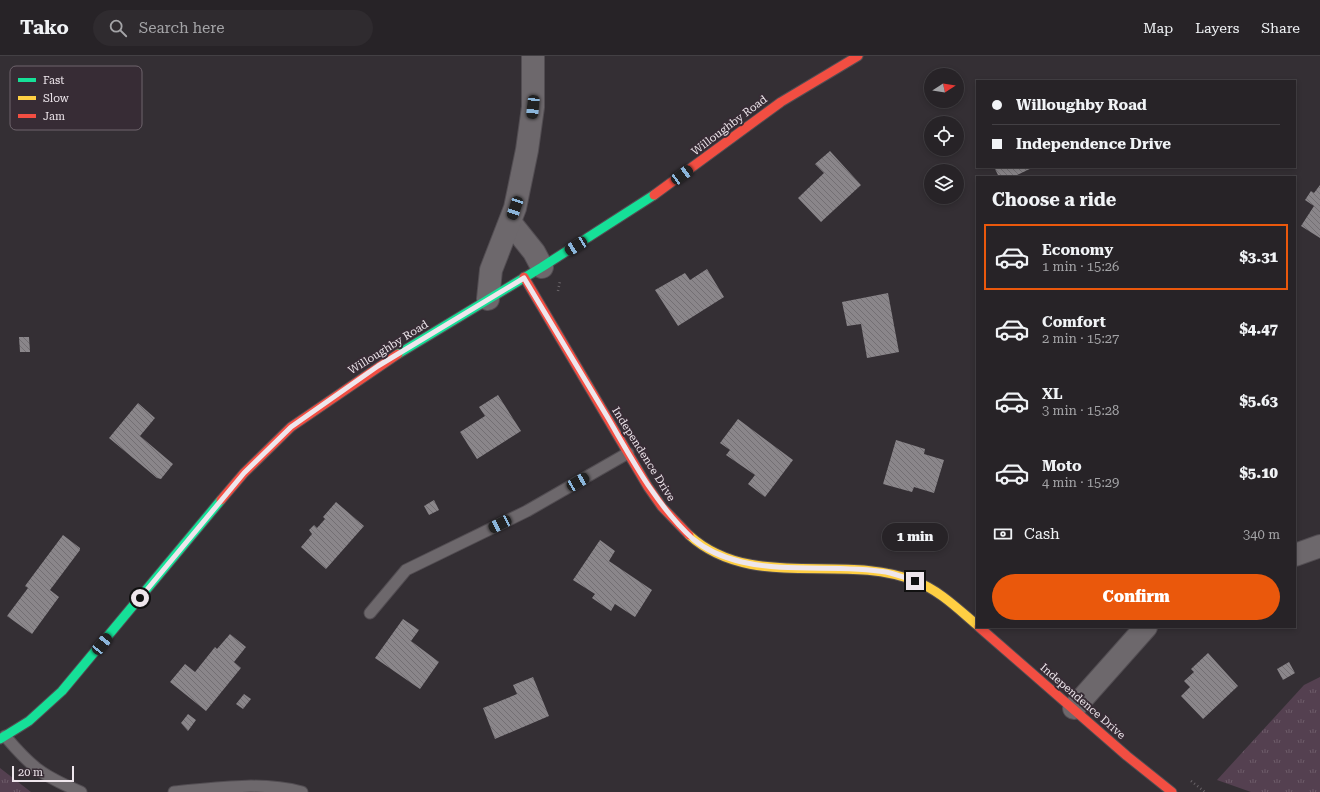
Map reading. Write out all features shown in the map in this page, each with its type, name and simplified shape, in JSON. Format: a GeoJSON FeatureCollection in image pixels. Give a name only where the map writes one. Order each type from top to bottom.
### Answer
{"type":"FeatureCollection","features":[{"type":"Feature","properties":{"kind":"street"},"geometry":{"type":"LineString","coordinates":[[488,299],[491,270],[510,222],[520,188],[531,128],[533,107],[533,56]]}},
{"type":"Feature","properties":{"kind":"street","name":"Willoughby Road"},"geometry":{"type":"LineString","coordinates":[[2,738],[29,721],[62,691],[244,473],[291,427],[378,366],[540,268],[643,203],[780,102],[817,78],[858,56]]}},
{"type":"Feature","properties":{"kind":"street"},"geometry":{"type":"LineString","coordinates":[[510,222],[534,252],[540,268]]}},
{"type":"Feature","properties":{"kind":"street","name":"Independence Drive"},"geometry":{"type":"LineString","coordinates":[[540,268],[628,453],[656,498],[676,522],[694,540],[713,552],[741,562],[773,567],[858,569],[887,572],[915,581],[935,592],[976,624]]}},
{"type":"Feature","properties":{"kind":"street"},"geometry":{"type":"LineString","coordinates":[[1296,555],[1320,546]]}},
{"type":"Feature","properties":{"kind":"street","name":"Independence Drive"},"geometry":{"type":"LineString","coordinates":[[980,628],[1074,708],[1127,756],[1172,792]]}},
{"type":"Feature","properties":{"kind":"street"},"geometry":{"type":"LineString","coordinates":[[1074,708],[1145,628]]}},
{"type":"Feature","properties":{"kind":"lane"},"geometry":{"type":"LineString","coordinates":[[370,613],[406,570],[528,511],[628,453]]}},
{"type":"Feature","properties":{"kind":"lane"},"geometry":{"type":"LineString","coordinates":[[2,738],[40,773],[81,792]]}},
{"type":"Feature","properties":{"kind":"lane"},"geometry":{"type":"LineString","coordinates":[[174,792],[235,786],[285,787],[302,792]]}},
{"type":"Feature","properties":{"kind":"path"},"geometry":{"type":"LineString","coordinates":[[540,268],[561,268],[558,290],[560,297]]}},
{"type":"Feature","properties":{"kind":"green space"},"geometry":{"type":"Polygon","coordinates":[[[1320,677],[1320,792],[1251,792],[1217,780],[1304,685],[1320,677]]]}},
{"type":"Feature","properties":{"kind":"green space"},"geometry":{"type":"Polygon","coordinates":[[[0,768],[31,792],[0,792],[0,768]]]}},
{"type":"Feature","properties":{"kind":"building"},"geometry":{"type":"Polygon","coordinates":[[[830,151],[861,185],[821,222],[798,198],[824,173],[815,164],[830,151]]]}},
{"type":"Feature","properties":{"kind":"building"},"geometry":{"type":"Polygon","coordinates":[[[994,168],[1032,168],[1015,176],[998,176],[994,168]]]}},
{"type":"Feature","properties":{"kind":"building"},"geometry":{"type":"Polygon","coordinates":[[[1320,185],[1320,238],[1301,226],[1314,206],[1305,200],[1311,191],[1314,193],[1320,185]]]}},
{"type":"Feature","properties":{"kind":"building"},"geometry":{"type":"Polygon","coordinates":[[[707,269],[724,297],[678,326],[655,290],[685,273],[690,280],[707,269]]]}},
{"type":"Feature","properties":{"kind":"building"},"geometry":{"type":"Polygon","coordinates":[[[888,293],[899,352],[867,358],[861,324],[847,326],[842,302],[888,293]]]}},
{"type":"Feature","properties":{"kind":"building"},"geometry":{"type":"Polygon","coordinates":[[[19,337],[29,337],[30,352],[20,352],[19,337]]]}},
{"type":"Feature","properties":{"kind":"building"},"geometry":{"type":"Polygon","coordinates":[[[498,395],[521,431],[477,459],[460,432],[485,416],[479,407],[498,395]]]}},
{"type":"Feature","properties":{"kind":"building"},"geometry":{"type":"Polygon","coordinates":[[[138,403],[155,418],[140,436],[173,464],[161,479],[157,478],[109,438],[138,403]]]}},
{"type":"Feature","properties":{"kind":"building"},"geometry":{"type":"Polygon","coordinates":[[[738,419],[793,460],[765,497],[748,484],[755,475],[726,455],[730,450],[720,443],[738,419]]]}},
{"type":"Feature","properties":{"kind":"building"},"geometry":{"type":"Polygon","coordinates":[[[896,440],[925,449],[924,454],[944,460],[934,493],[914,487],[912,492],[883,484],[896,440]]]}},
{"type":"Feature","properties":{"kind":"building"},"geometry":{"type":"Polygon","coordinates":[[[434,500],[439,510],[429,515],[424,506],[434,500]]]}},
{"type":"Feature","properties":{"kind":"building"},"geometry":{"type":"Polygon","coordinates":[[[336,502],[364,526],[326,569],[301,547],[312,534],[309,530],[314,525],[317,528],[325,519],[323,517],[336,502]]]}},
{"type":"Feature","properties":{"kind":"building"},"geometry":{"type":"Polygon","coordinates":[[[63,535],[80,548],[80,550],[50,590],[59,597],[32,634],[7,616],[28,588],[25,586],[63,535]]]}},
{"type":"Feature","properties":{"kind":"building"},"geometry":{"type":"Polygon","coordinates":[[[600,540],[615,551],[609,561],[652,590],[635,617],[615,604],[611,611],[592,598],[595,594],[573,580],[600,540]]]}},
{"type":"Feature","properties":{"kind":"building"},"geometry":{"type":"Polygon","coordinates":[[[403,619],[419,630],[411,641],[439,662],[420,689],[375,658],[403,619]]]}},
{"type":"Feature","properties":{"kind":"building"},"geometry":{"type":"Polygon","coordinates":[[[230,634],[246,647],[234,662],[241,668],[206,711],[170,682],[185,664],[195,672],[215,647],[217,649],[230,634]]]}},
{"type":"Feature","properties":{"kind":"building"},"geometry":{"type":"Polygon","coordinates":[[[1208,653],[1238,686],[1203,719],[1181,696],[1190,687],[1184,681],[1194,672],[1191,669],[1208,653]]]}},
{"type":"Feature","properties":{"kind":"building"},"geometry":{"type":"Polygon","coordinates":[[[1289,662],[1295,673],[1283,680],[1277,669],[1289,662]]]}},
{"type":"Feature","properties":{"kind":"building"},"geometry":{"type":"Polygon","coordinates":[[[533,677],[549,716],[495,739],[483,708],[517,694],[513,685],[533,677]]]}},
{"type":"Feature","properties":{"kind":"building"},"geometry":{"type":"Polygon","coordinates":[[[244,694],[251,699],[243,709],[236,704],[244,694]]]}},
{"type":"Feature","properties":{"kind":"building"},"geometry":{"type":"Polygon","coordinates":[[[188,714],[196,720],[188,731],[181,723],[188,714]]]}},
{"type":"Feature","properties":{"kind":"traffic: fast"},"geometry":{"type":"LineString","coordinates":[[398,354],[542,267],[654,195]]}},
{"type":"Feature","properties":{"kind":"traffic: fast"},"geometry":{"type":"LineString","coordinates":[[0,739],[29,721],[62,691],[221,500]]}},
{"type":"Feature","properties":{"kind":"traffic: slow"},"geometry":{"type":"LineString","coordinates":[[689,535],[714,552],[741,562],[769,567],[858,570],[887,573],[915,581],[932,589],[976,624]]}},
{"type":"Feature","properties":{"kind":"traffic: jam"},"geometry":{"type":"LineString","coordinates":[[654,195],[781,102],[858,56]]}},
{"type":"Feature","properties":{"kind":"traffic: jam"},"geometry":{"type":"LineString","coordinates":[[524,277],[648,487],[662,507],[689,535]]}},
{"type":"Feature","properties":{"kind":"traffic: jam"},"geometry":{"type":"LineString","coordinates":[[221,500],[244,473],[291,427],[398,354]]}},
{"type":"Feature","properties":{"kind":"traffic: jam"},"geometry":{"type":"LineString","coordinates":[[980,628],[1127,756],[1172,792]]}},
{"type":"Feature","properties":{"kind":"route"},"geometry":{"type":"LineString","coordinates":[[140,598],[244,473],[291,427],[378,366],[524,278],[656,498],[676,522],[694,540],[713,552],[741,562],[773,567],[858,569],[887,572],[915,581]]}}]}
